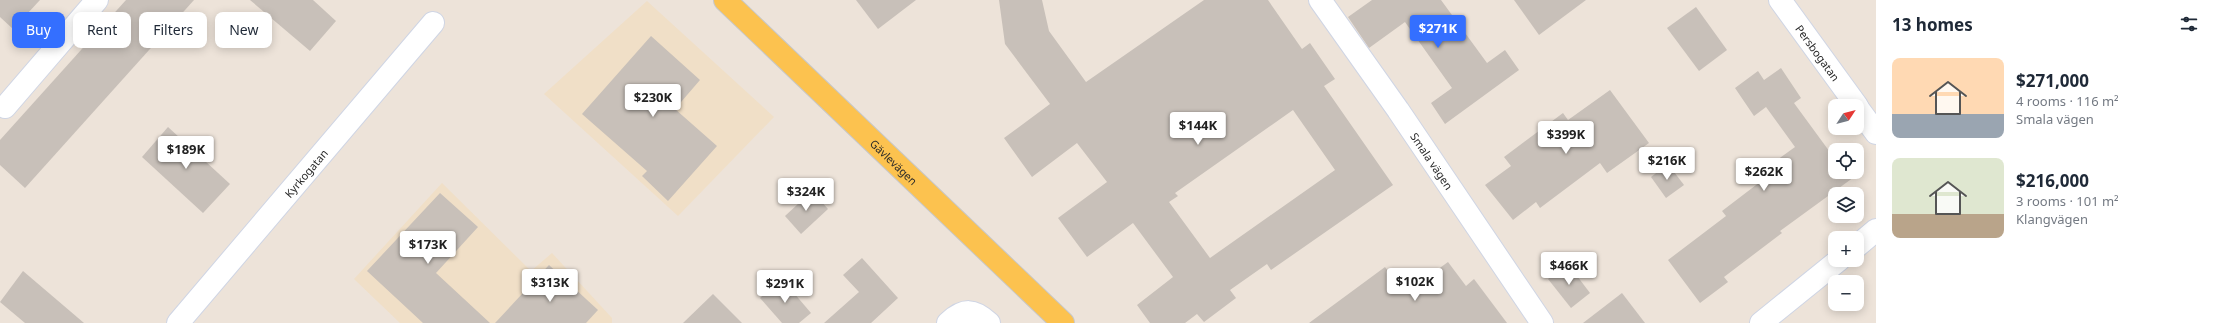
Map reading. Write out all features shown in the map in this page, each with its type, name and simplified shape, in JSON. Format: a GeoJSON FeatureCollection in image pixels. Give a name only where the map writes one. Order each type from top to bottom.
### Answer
{"type":"FeatureCollection","features":[{"type":"Feature","properties":{"kind":"main road","name":"Gävlevägen"},"geometry":{"type":"LineString","coordinates":[[727,1],[1063,323]]}},
{"type":"Feature","properties":{"kind":"street"},"geometry":{"type":"LineString","coordinates":[[4,107],[97,0]]}},
{"type":"Feature","properties":{"kind":"street","name":"Smala vägen"},"geometry":{"type":"LineString","coordinates":[[1320,0],[1398,110],[1542,323]]}},
{"type":"Feature","properties":{"kind":"street","name":"Persbogatan"},"geometry":{"type":"LineString","coordinates":[[1780,0],[1852,99]]}},
{"type":"Feature","properties":{"kind":"street","name":"Kyrkogatan"},"geometry":{"type":"LineString","coordinates":[[178,323],[433,24]]}},
{"type":"Feature","properties":{"kind":"street","name":"Persbogatan"},"geometry":{"type":"LineString","coordinates":[[1864,116],[1876,133]]}},
{"type":"Feature","properties":{"kind":"street"},"geometry":{"type":"LineString","coordinates":[[1864,240],[1876,230]]}},
{"type":"Feature","properties":{"kind":"street"},"geometry":{"type":"LineString","coordinates":[[1761,323],[1830,267]]}},
{"type":"Feature","properties":{"kind":"street"},"geometry":{"type":"LineString","coordinates":[[948,323],[953,318],[970,311],[978,313],[989,323]]}},
{"type":"Feature","properties":{"kind":"shaded area"},"geometry":{"type":"Polygon","coordinates":[[[647,1],[774,117],[678,216],[544,94],[647,1]]]}},
{"type":"Feature","properties":{"kind":"shaded area"},"geometry":{"type":"Polygon","coordinates":[[[442,183],[531,271],[552,253],[612,318],[612,323],[400,323],[354,279],[442,183]]]}},
{"type":"Feature","properties":{"kind":"building"},"geometry":{"type":"Polygon","coordinates":[[[0,0],[40,0],[29,12],[12,12],[12,28],[0,17],[0,0]]]}},
{"type":"Feature","properties":{"kind":"building"},"geometry":{"type":"Polygon","coordinates":[[[126,0],[194,0],[183,12],[139,12],[139,48],[151,48],[25,188],[0,165],[0,140],[83,48],[131,48],[131,12],[115,12],[126,0]]]}},
{"type":"Feature","properties":{"kind":"building"},"geometry":{"type":"Polygon","coordinates":[[[250,0],[313,0],[336,21],[310,51],[272,19],[272,12],[264,12],[250,0]]]}},
{"type":"Feature","properties":{"kind":"building"},"geometry":{"type":"Polygon","coordinates":[[[856,0],[916,0],[878,29],[856,0]]]}},
{"type":"Feature","properties":{"kind":"building"},"geometry":{"type":"Polygon","coordinates":[[[999,0],[1042,0],[1049,31],[1086,82],[1204,0],[1268,0],[1302,49],[1310,43],[1335,79],[1324,86],[1393,185],[1271,270],[1267,264],[1230,290],[1236,298],[1204,322],[1197,314],[1185,323],[1150,323],[1137,305],[1173,277],[1133,223],[1087,257],[1058,218],[1107,182],[1077,143],[1032,177],[1004,138],[1050,104],[1005,44],[999,0]],[[1293,110],[1175,193],[1178,196],[1169,202],[1210,258],[1335,170],[1293,110]]]}},
{"type":"Feature","properties":{"kind":"building"},"geometry":{"type":"Polygon","coordinates":[[[1372,0],[1441,0],[1487,63],[1505,50],[1519,70],[1445,124],[1431,103],[1452,88],[1405,22],[1369,48],[1348,17],[1372,0]]]}},
{"type":"Feature","properties":{"kind":"building"},"geometry":{"type":"Polygon","coordinates":[[[1514,0],[1586,0],[1539,35],[1514,0]]]}},
{"type":"Feature","properties":{"kind":"building"},"geometry":{"type":"Polygon","coordinates":[[[1696,7],[1727,50],[1699,71],[1667,28],[1696,7]]]}},
{"type":"Feature","properties":{"kind":"building"},"geometry":{"type":"Polygon","coordinates":[[[651,36],[700,80],[675,109],[717,146],[668,201],[642,176],[647,171],[582,114],[651,36]]]}},
{"type":"Feature","properties":{"kind":"building"},"geometry":{"type":"Polygon","coordinates":[[[1781,68],[1801,98],[1794,103],[1828,149],[1828,179],[1851,179],[1840,187],[1828,187],[1828,196],[1780,231],[1782,233],[1724,277],[1728,282],[1700,303],[1668,260],[1726,216],[1722,211],[1781,166],[1777,160],[1795,147],[1766,107],[1754,116],[1735,88],[1758,71],[1764,80],[1781,68]]]}},
{"type":"Feature","properties":{"kind":"building"},"geometry":{"type":"Polygon","coordinates":[[[1610,90],[1649,143],[1607,173],[1600,163],[1540,208],[1536,202],[1513,220],[1485,185],[1511,166],[1504,157],[1563,113],[1568,120],[1610,90]]]}},
{"type":"Feature","properties":{"kind":"building"},"geometry":{"type":"Polygon","coordinates":[[[168,127],[230,184],[203,213],[142,157],[168,127]]]}},
{"type":"Feature","properties":{"kind":"building"},"geometry":{"type":"Polygon","coordinates":[[[1668,164],[1684,185],[1666,198],[1651,177],[1668,164]]]}},
{"type":"Feature","properties":{"kind":"building"},"geometry":{"type":"Polygon","coordinates":[[[812,191],[828,209],[801,234],[785,216],[812,191]]]}},
{"type":"Feature","properties":{"kind":"building"},"geometry":{"type":"Polygon","coordinates":[[[440,193],[478,227],[436,273],[490,323],[423,323],[367,271],[440,193]]]}},
{"type":"Feature","properties":{"kind":"building"},"geometry":{"type":"Polygon","coordinates":[[[862,258],[898,298],[871,323],[824,323],[859,292],[843,275],[862,258]]]}},
{"type":"Feature","properties":{"kind":"building"},"geometry":{"type":"Polygon","coordinates":[[[1448,262],[1466,286],[1474,279],[1507,323],[1309,323],[1385,267],[1404,294],[1448,262]]]}},
{"type":"Feature","properties":{"kind":"building"},"geometry":{"type":"Polygon","coordinates":[[[1568,264],[1590,293],[1571,308],[1548,279],[1568,264]]]}},
{"type":"Feature","properties":{"kind":"building"},"geometry":{"type":"Polygon","coordinates":[[[549,265],[598,310],[586,323],[495,323],[549,265]]]}},
{"type":"Feature","properties":{"kind":"building"},"geometry":{"type":"Polygon","coordinates":[[[23,271],[84,323],[25,323],[0,302],[23,271]]]}},
{"type":"Feature","properties":{"kind":"building"},"geometry":{"type":"Polygon","coordinates":[[[782,279],[811,313],[799,323],[782,323],[760,298],[782,279]]]}},
{"type":"Feature","properties":{"kind":"building"},"geometry":{"type":"Polygon","coordinates":[[[1622,293],[1645,323],[1583,323],[1622,293]]]}},
{"type":"Feature","properties":{"kind":"building"},"geometry":{"type":"Polygon","coordinates":[[[713,294],[742,323],[683,323],[713,294]]]}}]}
